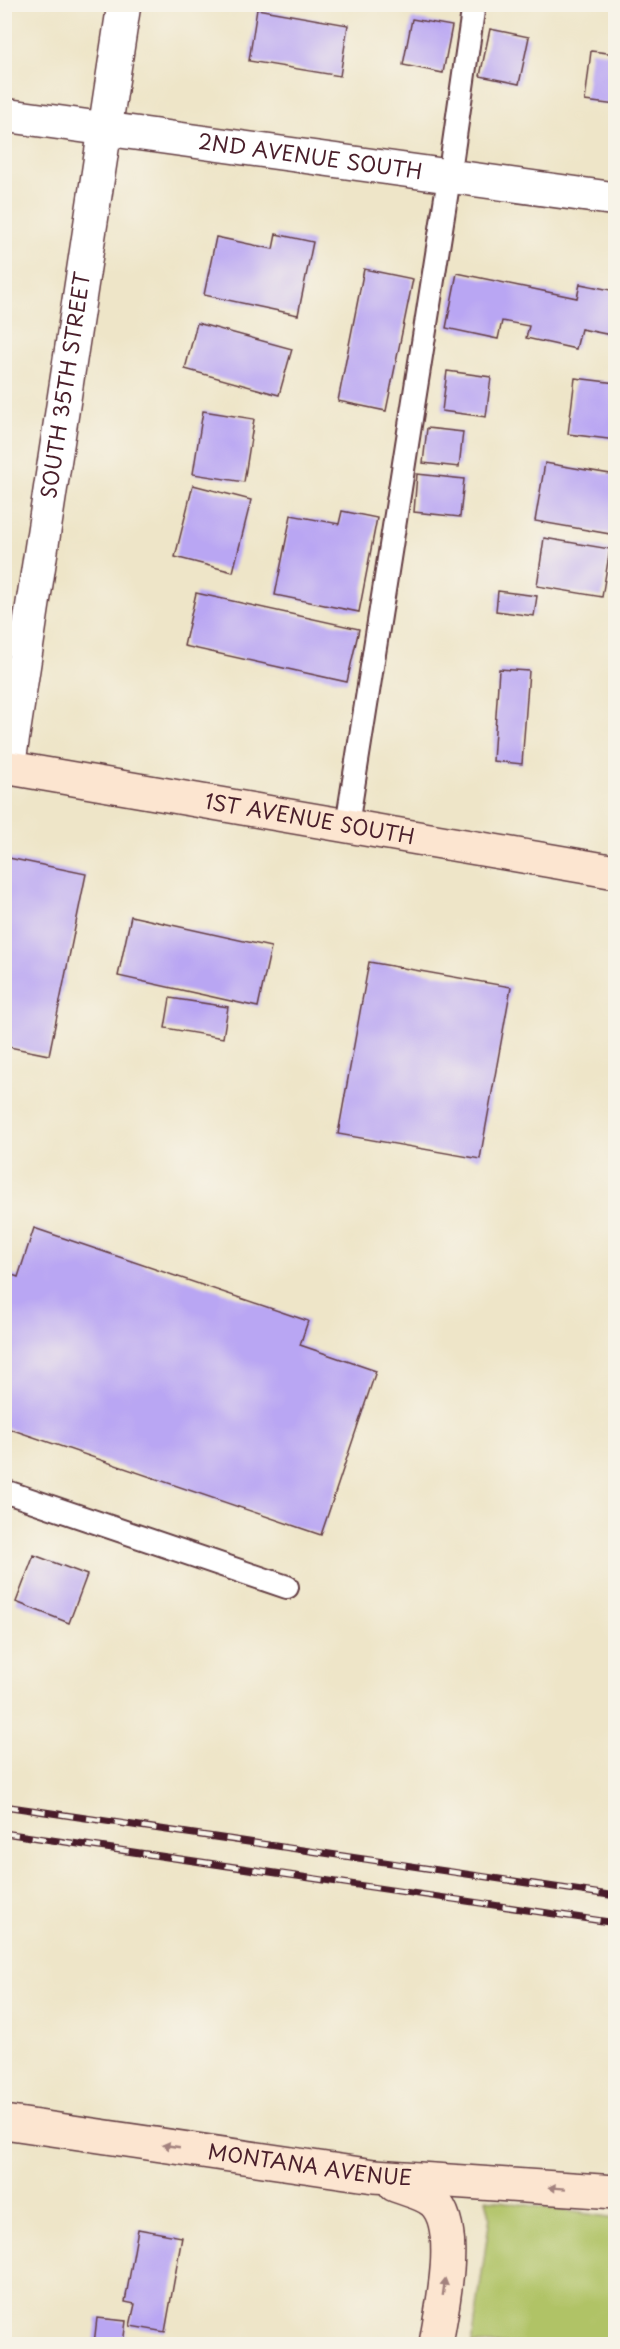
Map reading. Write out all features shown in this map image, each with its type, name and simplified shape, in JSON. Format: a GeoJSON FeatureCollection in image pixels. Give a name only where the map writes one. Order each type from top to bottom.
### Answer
{"type":"FeatureCollection","features":[{"type":"Feature","properties":{"kind":"main road","name":"1ST AVENUE SOUTH"},"geometry":{"type":"LineString","coordinates":[[6,767],[615,872]]}},
{"type":"Feature","properties":{"kind":"main road","name":"MONTANA AVENUE"},"geometry":{"type":"LineString","coordinates":[[4,2122],[374,2176],[615,2192]]}},
{"type":"Feature","properties":{"kind":"main road"},"geometry":{"type":"LineString","coordinates":[[374,2176],[435,2203],[443,2217],[448,2238],[447,2264],[436,2344]]}},
{"type":"Feature","properties":{"kind":"street","name":"SOUTH 35TH STREET"},"geometry":{"type":"LineString","coordinates":[[6,767],[124,4]]}},
{"type":"Feature","properties":{"kind":"street","name":"2ND AVENUE SOUTH"},"geometry":{"type":"LineString","coordinates":[[4,115],[449,178],[615,199]]}},
{"type":"Feature","properties":{"kind":"lane"},"geometry":{"type":"LineString","coordinates":[[346,825],[449,178],[474,4]]}},
{"type":"Feature","properties":{"kind":"lane"},"geometry":{"type":"LineString","coordinates":[[4,1491],[287,1587]]}},
{"type":"Feature","properties":{"kind":"green space"},"geometry":{"type":"Polygon","coordinates":[[[486,2199],[615,2218],[614,2344],[472,2344],[490,2216],[486,2199]]]}},
{"type":"Feature","properties":{"kind":"building"},"geometry":{"type":"Polygon","coordinates":[[[384,4],[414,4],[413,10],[384,4]]]}},
{"type":"Feature","properties":{"kind":"building"},"geometry":{"type":"Polygon","coordinates":[[[257,9],[348,25],[340,76],[249,61],[257,9]]]}},
{"type":"Feature","properties":{"kind":"building"},"geometry":{"type":"Polygon","coordinates":[[[412,19],[452,26],[443,73],[403,65],[412,19]]]}},
{"type":"Feature","properties":{"kind":"building"},"geometry":{"type":"Polygon","coordinates":[[[490,29],[529,37],[519,84],[480,76],[490,29]]]}},
{"type":"Feature","properties":{"kind":"building"},"geometry":{"type":"Polygon","coordinates":[[[591,51],[616,54],[616,105],[585,101],[591,51]]]}},
{"type":"Feature","properties":{"kind":"building"},"geometry":{"type":"Polygon","coordinates":[[[276,234],[313,242],[298,315],[204,295],[216,237],[273,249],[276,234]]]}},
{"type":"Feature","properties":{"kind":"building"},"geometry":{"type":"Polygon","coordinates":[[[364,269],[413,279],[386,411],[338,401],[364,269]]]}},
{"type":"Feature","properties":{"kind":"building"},"geometry":{"type":"Polygon","coordinates":[[[457,273],[577,298],[580,284],[616,291],[616,336],[581,329],[576,349],[526,338],[529,326],[502,321],[498,339],[446,328],[457,273]]]}},
{"type":"Feature","properties":{"kind":"building"},"geometry":{"type":"Polygon","coordinates":[[[197,323],[292,349],[279,395],[185,369],[197,323]]]}},
{"type":"Feature","properties":{"kind":"building"},"geometry":{"type":"Polygon","coordinates":[[[447,371],[491,377],[486,417],[442,411],[447,371]]]}},
{"type":"Feature","properties":{"kind":"building"},"geometry":{"type":"Polygon","coordinates":[[[575,378],[616,383],[616,440],[568,434],[575,378]]]}},
{"type":"Feature","properties":{"kind":"building"},"geometry":{"type":"Polygon","coordinates":[[[203,411],[254,419],[244,482],[193,474],[203,411]]]}},
{"type":"Feature","properties":{"kind":"building"},"geometry":{"type":"Polygon","coordinates":[[[427,428],[463,432],[459,467],[423,463],[427,428]]]}},
{"type":"Feature","properties":{"kind":"building"},"geometry":{"type":"Polygon","coordinates":[[[545,463],[616,475],[616,535],[535,521],[545,463]]]}},
{"type":"Feature","properties":{"kind":"building"},"geometry":{"type":"Polygon","coordinates":[[[417,474],[464,479],[460,517],[414,512],[417,474]]]}},
{"type":"Feature","properties":{"kind":"building"},"geometry":{"type":"Polygon","coordinates":[[[193,485],[251,500],[233,572],[175,557],[193,485]]]}},
{"type":"Feature","properties":{"kind":"building"},"geometry":{"type":"Polygon","coordinates":[[[342,511],[377,518],[359,612],[275,595],[291,515],[339,524],[342,511]]]}},
{"type":"Feature","properties":{"kind":"building"},"geometry":{"type":"Polygon","coordinates":[[[544,538],[610,549],[602,597],[537,586],[544,538]]]}},
{"type":"Feature","properties":{"kind":"building"},"geometry":{"type":"Polygon","coordinates":[[[498,591],[537,596],[534,616],[496,611],[498,591]]]}},
{"type":"Feature","properties":{"kind":"building"},"geometry":{"type":"Polygon","coordinates":[[[196,593],[359,629],[347,682],[184,646],[196,593]]]}},
{"type":"Feature","properties":{"kind":"building"},"geometry":{"type":"Polygon","coordinates":[[[499,669],[529,671],[522,764],[493,761],[499,669]]]}},
{"type":"Feature","properties":{"kind":"building"},"geometry":{"type":"Polygon","coordinates":[[[4,857],[86,874],[49,1055],[4,1046],[4,857]]]}},
{"type":"Feature","properties":{"kind":"building"},"geometry":{"type":"Polygon","coordinates":[[[131,916],[271,947],[258,1007],[118,976],[131,916]]]}},
{"type":"Feature","properties":{"kind":"building"},"geometry":{"type":"Polygon","coordinates":[[[369,962],[511,987],[480,1159],[338,1134],[369,962]]]}},
{"type":"Feature","properties":{"kind":"building"},"geometry":{"type":"Polygon","coordinates":[[[170,998],[228,1007],[223,1038],[165,1028],[170,998]]]}},
{"type":"Feature","properties":{"kind":"building"},"geometry":{"type":"Polygon","coordinates":[[[34,1228],[308,1321],[300,1345],[376,1371],[321,1535],[4,1427],[4,1272],[18,1277],[34,1228]]]}},
{"type":"Feature","properties":{"kind":"building"},"geometry":{"type":"Polygon","coordinates":[[[34,1555],[87,1575],[69,1623],[16,1602],[34,1555]]]}},
{"type":"Feature","properties":{"kind":"building"},"geometry":{"type":"Polygon","coordinates":[[[138,2229],[182,2237],[165,2332],[130,2326],[135,2304],[125,2302],[138,2229]]]}},
{"type":"Feature","properties":{"kind":"building"},"geometry":{"type":"Polygon","coordinates":[[[97,2318],[126,2321],[123,2344],[94,2344],[97,2318]]]}},
{"type":"Feature","properties":{"kind":"railway"},"geometry":{"type":"LineString","coordinates":[[4,1806],[616,1896]]}},
{"type":"Feature","properties":{"kind":"railway"},"geometry":{"type":"LineString","coordinates":[[4,1833],[616,1923]]}}]}
